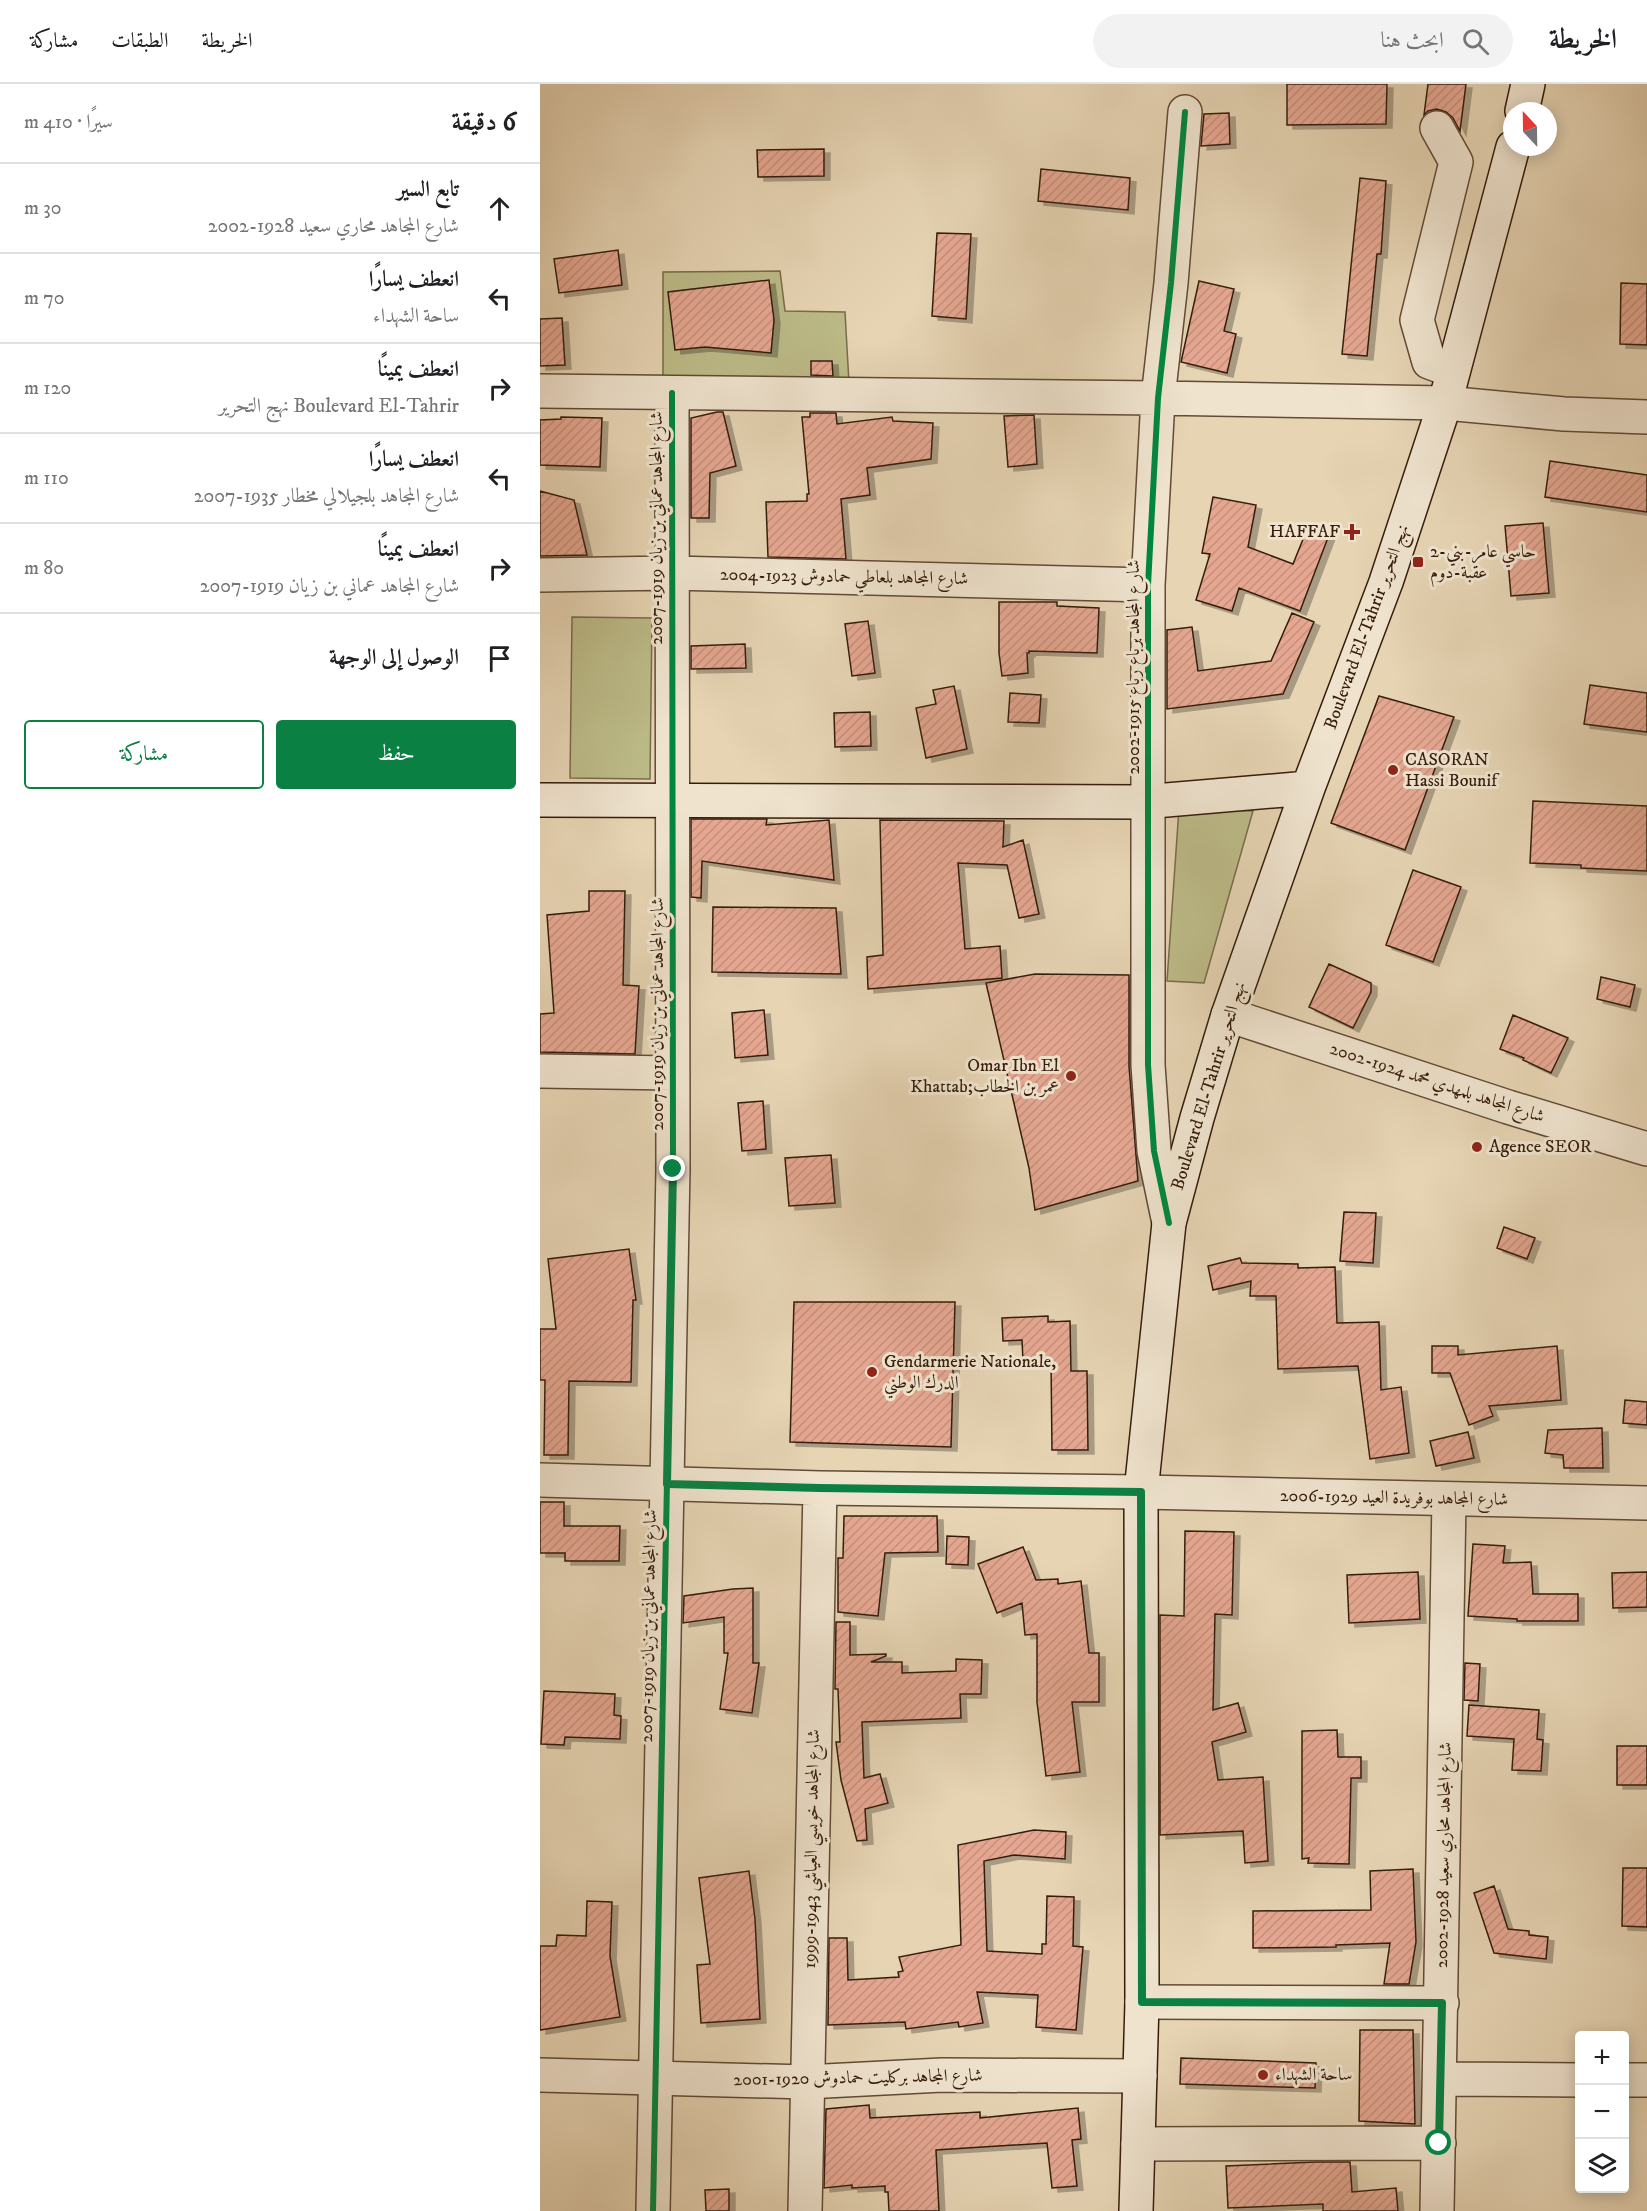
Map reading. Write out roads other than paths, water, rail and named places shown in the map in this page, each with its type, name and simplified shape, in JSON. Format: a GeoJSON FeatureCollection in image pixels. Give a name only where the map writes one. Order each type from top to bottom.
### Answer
{"type":"FeatureCollection","features":[{"type":"Feature","properties":{"kind":"street"},"geometry":{"type":"LineString","coordinates":[[1524,102],[1528,84]]}},
{"type":"Feature","properties":{"kind":"street","name":"شار ع المجاهد برباع رباع 1915-2002"},"geometry":{"type":"LineString","coordinates":[[1170,1222],[1154,1151],[1148,1065],[1148,585],[1158,398],[1171,283],[1185,112]]}},
{"type":"Feature","properties":{"kind":"street"},"geometry":{"type":"LineString","coordinates":[[1437,128],[1456,162],[1417,320],[1429,362],[1454,371]]}},
{"type":"Feature","properties":{"kind":"street","name":"Boulevard El-Tahrir نهج التحرير"},"geometry":{"type":"LineString","coordinates":[[1136,2211],[1142,2002],[1141,1492],[1170,1222],[1197,1118],[1228,1015],[1308,788],[1386,582],[1445,403],[1511,156]]}},
{"type":"Feature","properties":{"kind":"street"},"geometry":{"type":"LineString","coordinates":[[540,391],[1445,403],[1564,414],[1647,417]]}},
{"type":"Feature","properties":{"kind":"street","name":"شارع المجاهد عماني بن زيان 1919-2007"},"geometry":{"type":"LineString","coordinates":[[653,2211],[673,1181],[672,393]]}},
{"type":"Feature","properties":{"kind":"street","name":"شارع المجاهد بلعاطي حمادوش 1923-2004"},"geometry":{"type":"LineString","coordinates":[[540,575],[672,573],[1148,585]]}},
{"type":"Feature","properties":{"kind":"street"},"geometry":{"type":"LineString","coordinates":[[540,800],[1148,802],[1308,788]]}},
{"type":"Feature","properties":{"kind":"street","name":"شارع المجاهد بلمهدي محمد 1924-2002"},"geometry":{"type":"LineString","coordinates":[[1228,1015],[1508,1107],[1647,1149]]}},
{"type":"Feature","properties":{"kind":"street"},"geometry":{"type":"LineString","coordinates":[[540,1071],[673,1073]]}},
{"type":"Feature","properties":{"kind":"street","name":"شارع المجاهد بوفريدة العيد 1929-2006"},"geometry":{"type":"LineString","coordinates":[[540,1480],[820,1488],[1141,1492],[1647,1503]]}},
{"type":"Feature","properties":{"kind":"street","name":"شارع المجاهد خويسي العياشي 1943-1999"},"geometry":{"type":"LineString","coordinates":[[805,2211],[820,1488]]}},
{"type":"Feature","properties":{"kind":"street","name":"شارع المجاهد محاري سعيد 1928-2002"},"geometry":{"type":"LineString","coordinates":[[1437,2211],[1449,1499]]}},
{"type":"Feature","properties":{"kind":"street"},"geometry":{"type":"LineString","coordinates":[[1142,2002],[1442,2003]]}},
{"type":"Feature","properties":{"kind":"street","name":"شارع المجاهد بركليت حمادوش 1920-2001"},"geometry":{"type":"LineString","coordinates":[[540,2075],[806,2082],[942,2075],[1140,2076]]}},
{"type":"Feature","properties":{"kind":"street"},"geometry":{"type":"LineString","coordinates":[[1440,2079],[1575,2080]]}},
{"type":"Feature","properties":{"kind":"street"},"geometry":{"type":"LineString","coordinates":[[1629,2080],[1647,2080]]}},
{"type":"Feature","properties":{"kind":"street"},"geometry":{"type":"LineString","coordinates":[[1138,2144],[1439,2143]]}},
{"type":"Feature","properties":{"kind":"place","name":"HAFFAF"},"geometry":{"type":"Point","coordinates":[1352,532]}},
{"type":"Feature","properties":{"kind":"place","name":"2-حاسي عامر-بني عقبة-دوم"},"geometry":{"type":"Point","coordinates":[1418,562]}},
{"type":"Feature","properties":{"kind":"place","name":"CASORAN Hassi Bounif"},"geometry":{"type":"Point","coordinates":[1393,770]}},
{"type":"Feature","properties":{"kind":"place","name":"Omar Ibn El Khattab;عمر بن الخطاب"},"geometry":{"type":"Point","coordinates":[1071,1076]}},
{"type":"Feature","properties":{"kind":"place","name":"Agence SEOR"},"geometry":{"type":"Point","coordinates":[1477,1147]}},
{"type":"Feature","properties":{"kind":"place","name":"Gendarmerie Nationale, الدرك الوطني"},"geometry":{"type":"Point","coordinates":[872,1372]}},
{"type":"Feature","properties":{"kind":"place","name":"ساحة الشهداء"},"geometry":{"type":"Point","coordinates":[1263,2075]}}]}
